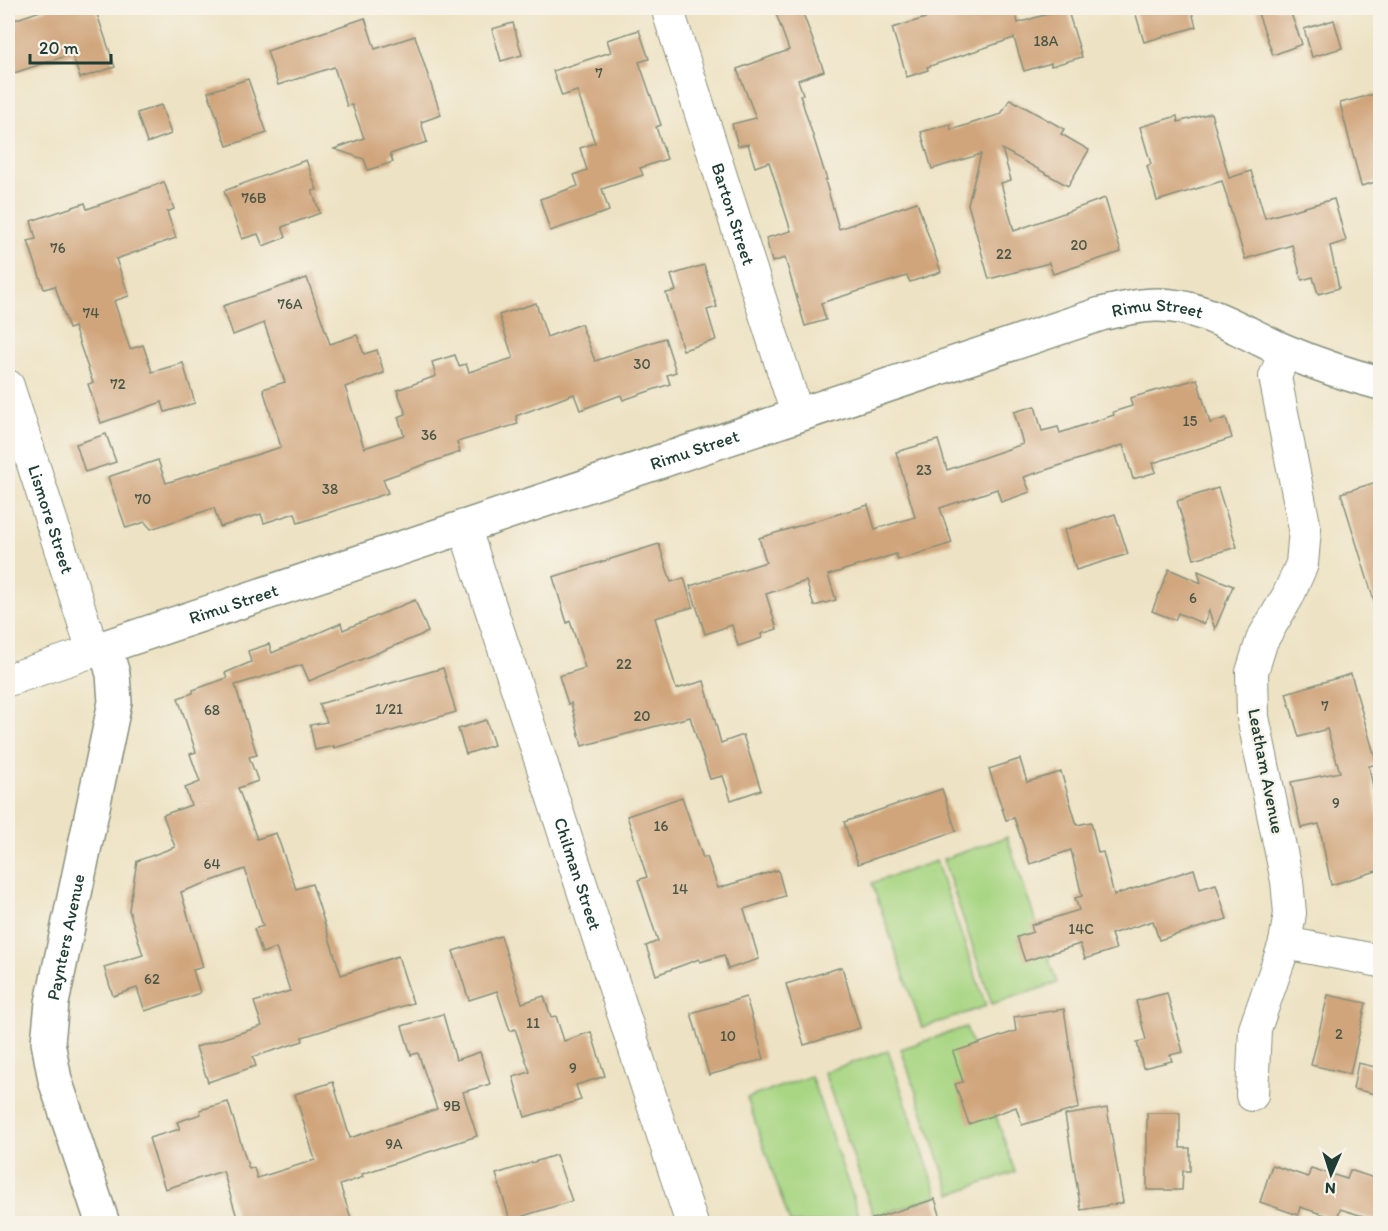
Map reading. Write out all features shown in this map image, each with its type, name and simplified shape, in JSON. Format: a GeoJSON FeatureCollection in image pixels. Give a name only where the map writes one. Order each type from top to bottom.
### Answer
{"type":"FeatureCollection","features":[{"type":"Feature","properties":{"kind":"street","name":"Barton Street"},"geometry":{"type":"LineString","coordinates":[[669,14],[796,414]]}},
{"type":"Feature","properties":{"kind":"street","name":"Rimu Street"},"geometry":{"type":"LineString","coordinates":[[8,680],[796,414],[1130,307],[1158,305],[1187,309],[1218,319],[1285,351],[1340,372],[1380,383]]}},
{"type":"Feature","properties":{"kind":"street","name":"Leatham Avenue"},"geometry":{"type":"LineString","coordinates":[[1252,1095],[1255,1029],[1285,943],[1290,913],[1287,881],[1253,717],[1252,672],[1262,640],[1288,596],[1302,564],[1305,529],[1275,377],[1285,351]]}},
{"type":"Feature","properties":{"kind":"street","name":"Lismore Street"},"geometry":{"type":"LineString","coordinates":[[8,386],[99,649]]}},
{"type":"Feature","properties":{"kind":"street","name":"Chilman Street"},"geometry":{"type":"LineString","coordinates":[[464,526],[692,1224]]}},
{"type":"Feature","properties":{"kind":"street","name":"Paynters Avenue"},"geometry":{"type":"LineString","coordinates":[[99,649],[113,674],[115,702],[52,1003],[48,1042],[55,1080],[103,1224]]}},
{"type":"Feature","properties":{"kind":"street"},"geometry":{"type":"LineString","coordinates":[[1285,943],[1380,961]]}},
{"type":"Feature","properties":{"kind":"green space"},"geometry":{"type":"Polygon","coordinates":[[[1007,837],[1057,983],[992,1004],[943,859],[1007,837]]]}},
{"type":"Feature","properties":{"kind":"green space"},"geometry":{"type":"Polygon","coordinates":[[[936,861],[986,1006],[922,1028],[872,883],[936,861]]]}},
{"type":"Feature","properties":{"kind":"green space"},"geometry":{"type":"Polygon","coordinates":[[[966,1027],[1015,1172],[951,1194],[901,1049],[966,1027]]]}},
{"type":"Feature","properties":{"kind":"green space"},"geometry":{"type":"Polygon","coordinates":[[[888,1051],[938,1196],[874,1217],[824,1072],[888,1051]]]}},
{"type":"Feature","properties":{"kind":"green space"},"geometry":{"type":"Polygon","coordinates":[[[811,1076],[861,1221],[854,1223],[790,1223],[747,1098],[811,1076]]]}},
{"type":"Feature","properties":{"kind":"building"},"geometry":{"type":"Polygon","coordinates":[[[49,8],[95,8],[115,67],[80,78],[72,54],[8,75],[8,22],[49,8]]]}},
{"type":"Feature","properties":{"kind":"building"},"geometry":{"type":"Polygon","coordinates":[[[774,8],[801,8],[824,71],[798,80],[803,94],[800,95],[827,180],[825,180],[839,229],[917,202],[941,272],[910,282],[907,276],[821,303],[826,320],[805,326],[785,258],[772,262],[766,238],[791,231],[769,162],[755,167],[748,144],[738,146],[732,124],[756,118],[737,69],[789,50],[774,8]]]}},
{"type":"Feature","properties":{"kind":"building"},"geometry":{"type":"Polygon","coordinates":[[[959,8],[1015,8],[1018,23],[1067,8],[1082,57],[1024,71],[1014,38],[927,67],[928,70],[907,77],[892,28],[959,8]]]}},
{"type":"Feature","properties":{"kind":"building"},"geometry":{"type":"Polygon","coordinates":[[[1134,8],[1191,8],[1196,27],[1144,42],[1134,8]]]}},
{"type":"Feature","properties":{"kind":"building"},"geometry":{"type":"Polygon","coordinates":[[[1256,8],[1289,8],[1302,44],[1273,55],[1256,8]]]}},
{"type":"Feature","properties":{"kind":"building"},"geometry":{"type":"Polygon","coordinates":[[[365,18],[375,49],[415,36],[441,115],[421,122],[427,142],[390,154],[393,162],[368,170],[364,159],[334,149],[364,138],[352,105],[347,106],[334,67],[278,85],[267,51],[365,18]]]}},
{"type":"Feature","properties":{"kind":"building"},"geometry":{"type":"Polygon","coordinates":[[[1334,20],[1342,48],[1312,57],[1304,29],[1334,20]]]}},
{"type":"Feature","properties":{"kind":"building"},"geometry":{"type":"Polygon","coordinates":[[[513,23],[522,55],[501,61],[492,29],[513,23]]]}},
{"type":"Feature","properties":{"kind":"building"},"geometry":{"type":"Polygon","coordinates":[[[639,30],[649,59],[639,62],[661,125],[656,127],[667,159],[640,168],[643,175],[602,189],[609,211],[550,231],[540,199],[578,186],[574,175],[587,170],[580,148],[595,143],[577,91],[562,96],[553,71],[611,52],[607,40],[639,30]]]}},
{"type":"Feature","properties":{"kind":"building"},"geometry":{"type":"Polygon","coordinates":[[[248,79],[267,133],[227,146],[208,92],[248,79]]]}},
{"type":"Feature","properties":{"kind":"building"},"geometry":{"type":"Polygon","coordinates":[[[1375,94],[1380,116],[1380,181],[1361,186],[1340,103],[1375,94]]]}},
{"type":"Feature","properties":{"kind":"building"},"geometry":{"type":"Polygon","coordinates":[[[1010,99],[1064,129],[1061,134],[1089,150],[1068,186],[1002,149],[1011,180],[1001,183],[1014,231],[1105,198],[1121,252],[1053,274],[1049,263],[989,279],[968,204],[981,154],[932,169],[921,132],[950,124],[951,130],[1001,114],[1010,99]]]}},
{"type":"Feature","properties":{"kind":"building"},"geometry":{"type":"Polygon","coordinates":[[[161,105],[171,134],[147,143],[137,113],[161,105]]]}},
{"type":"Feature","properties":{"kind":"building"},"geometry":{"type":"Polygon","coordinates":[[[1211,113],[1229,178],[1251,171],[1265,218],[1334,199],[1346,241],[1330,246],[1339,288],[1318,294],[1313,277],[1302,280],[1292,245],[1245,259],[1222,181],[1157,201],[1147,166],[1151,164],[1140,127],[1177,116],[1178,122],[1211,113]]]}},
{"type":"Feature","properties":{"kind":"building"},"geometry":{"type":"Polygon","coordinates":[[[306,160],[317,190],[312,191],[320,213],[282,227],[286,237],[263,246],[258,234],[242,239],[224,191],[306,160]]]}},
{"type":"Feature","properties":{"kind":"building"},"geometry":{"type":"Polygon","coordinates":[[[164,182],[174,209],[167,212],[176,238],[116,259],[129,296],[114,301],[130,349],[143,345],[152,372],[183,363],[195,403],[165,412],[162,402],[101,423],[88,384],[93,383],[74,327],[69,329],[55,286],[44,289],[28,241],[36,239],[31,221],[85,203],[87,209],[164,182]]]}},
{"type":"Feature","properties":{"kind":"building"},"geometry":{"type":"Polygon","coordinates":[[[704,265],[717,307],[707,310],[716,340],[683,350],[666,293],[676,291],[671,275],[704,265]]]}},
{"type":"Feature","properties":{"kind":"building"},"geometry":{"type":"Polygon","coordinates":[[[307,278],[330,344],[357,335],[364,354],[377,350],[384,373],[345,387],[364,448],[404,435],[398,417],[406,414],[397,390],[436,376],[432,362],[455,355],[459,366],[466,364],[469,372],[513,358],[499,315],[536,303],[547,337],[581,324],[595,361],[665,338],[676,372],[667,375],[670,384],[623,400],[621,395],[580,410],[574,394],[516,416],[518,424],[457,442],[460,452],[383,479],[388,493],[298,523],[295,513],[264,523],[261,514],[220,527],[214,508],[151,529],[145,522],[126,528],[108,477],[158,460],[166,483],[281,447],[263,389],[285,382],[264,323],[233,335],[223,306],[307,278]]]}},
{"type":"Feature","properties":{"kind":"building"},"geometry":{"type":"Polygon","coordinates":[[[1197,379],[1210,423],[1226,418],[1232,438],[1153,463],[1156,472],[1133,479],[1123,445],[1024,477],[1030,492],[1001,502],[997,489],[940,508],[952,543],[898,560],[896,554],[828,575],[836,600],[814,606],[806,581],[766,594],[777,629],[761,634],[762,638],[738,646],[732,625],[705,634],[690,586],[766,562],[759,538],[868,505],[875,529],[915,517],[896,452],[938,440],[947,470],[1023,444],[1014,412],[1035,406],[1042,431],[1058,427],[1060,433],[1114,415],[1113,412],[1132,406],[1130,398],[1197,379]]]}},
{"type":"Feature","properties":{"kind":"building"},"geometry":{"type":"Polygon","coordinates":[[[106,434],[116,462],[85,472],[76,444],[106,434]]]}},
{"type":"Feature","properties":{"kind":"building"},"geometry":{"type":"Polygon","coordinates":[[[1380,481],[1380,603],[1375,604],[1341,493],[1380,481]]]}},
{"type":"Feature","properties":{"kind":"building"},"geometry":{"type":"Polygon","coordinates":[[[1218,488],[1237,547],[1194,559],[1177,501],[1218,488]]]}},
{"type":"Feature","properties":{"kind":"building"},"geometry":{"type":"Polygon","coordinates":[[[1115,514],[1128,554],[1076,570],[1064,530],[1115,514]]]}},
{"type":"Feature","properties":{"kind":"building"},"geometry":{"type":"Polygon","coordinates":[[[659,544],[671,582],[684,578],[693,607],[655,618],[676,689],[704,681],[721,743],[743,735],[761,790],[731,800],[723,776],[710,779],[690,717],[582,746],[571,703],[568,704],[559,676],[585,668],[570,621],[567,623],[553,577],[659,544]]]}},
{"type":"Feature","properties":{"kind":"building"},"geometry":{"type":"Polygon","coordinates":[[[1169,569],[1201,583],[1198,571],[1233,586],[1215,629],[1209,611],[1204,624],[1178,613],[1175,620],[1152,611],[1169,569]]]}},
{"type":"Feature","properties":{"kind":"building"},"geometry":{"type":"Polygon","coordinates":[[[415,600],[428,632],[309,681],[302,665],[235,685],[257,755],[249,757],[258,781],[238,788],[257,839],[276,833],[296,889],[312,884],[341,975],[398,956],[413,1003],[302,1037],[303,1041],[253,1057],[256,1066],[208,1082],[196,1047],[262,1026],[254,1002],[290,991],[276,948],[262,953],[254,929],[263,926],[245,869],[181,892],[203,967],[193,970],[200,993],[145,1011],[137,988],[113,996],[104,967],[143,955],[129,910],[137,861],[175,847],[163,815],[191,805],[185,788],[200,782],[190,754],[196,752],[178,698],[227,678],[225,673],[251,662],[248,651],[269,644],[272,653],[341,623],[343,630],[415,600]]]}},
{"type":"Feature","properties":{"kind":"building"},"geometry":{"type":"Polygon","coordinates":[[[443,668],[456,712],[334,748],[334,746],[315,750],[310,725],[327,722],[319,704],[443,668]]]}},
{"type":"Feature","properties":{"kind":"building"},"geometry":{"type":"Polygon","coordinates":[[[1351,674],[1377,764],[1369,766],[1380,824],[1380,870],[1331,885],[1319,824],[1301,828],[1291,782],[1340,772],[1327,729],[1299,737],[1286,693],[1351,674]]]}},
{"type":"Feature","properties":{"kind":"building"},"geometry":{"type":"Polygon","coordinates":[[[486,720],[494,745],[466,754],[458,729],[486,720]]]}},
{"type":"Feature","properties":{"kind":"building"},"geometry":{"type":"Polygon","coordinates":[[[1020,759],[1027,782],[1061,772],[1077,825],[1091,822],[1098,853],[1103,852],[1114,895],[1194,869],[1200,889],[1216,884],[1227,919],[1159,940],[1153,921],[1111,934],[1116,949],[1085,959],[1080,944],[1025,961],[1017,937],[1033,932],[1031,925],[1079,910],[1075,898],[1082,896],[1071,850],[1030,864],[1014,818],[1006,820],[989,769],[1020,759]]]}},
{"type":"Feature","properties":{"kind":"building"},"geometry":{"type":"Polygon","coordinates":[[[942,789],[956,831],[858,864],[844,822],[942,789]]]}},
{"type":"Feature","properties":{"kind":"building"},"geometry":{"type":"Polygon","coordinates":[[[682,797],[703,858],[707,857],[718,888],[778,870],[785,896],[744,909],[759,959],[728,969],[724,955],[700,962],[699,959],[656,975],[646,946],[658,941],[638,880],[647,877],[627,816],[682,797]]]}},
{"type":"Feature","properties":{"kind":"building"},"geometry":{"type":"Polygon","coordinates":[[[501,936],[522,1003],[544,996],[551,1017],[556,1016],[564,1041],[591,1032],[605,1076],[576,1085],[581,1100],[525,1117],[513,1077],[530,1072],[515,1029],[510,1031],[497,991],[469,1000],[453,951],[501,936]]]}},
{"type":"Feature","properties":{"kind":"building"},"geometry":{"type":"Polygon","coordinates":[[[842,967],[860,1028],[804,1045],[786,984],[842,967]]]}},
{"type":"Feature","properties":{"kind":"building"},"geometry":{"type":"Polygon","coordinates":[[[1167,993],[1183,1052],[1170,1055],[1172,1061],[1143,1068],[1137,1042],[1146,1040],[1136,1001],[1167,993]]]}},
{"type":"Feature","properties":{"kind":"building"},"geometry":{"type":"Polygon","coordinates":[[[1328,995],[1366,1003],[1350,1074],[1311,1065],[1328,995]]]}},
{"type":"Feature","properties":{"kind":"building"},"geometry":{"type":"Polygon","coordinates":[[[746,997],[764,1059],[709,1075],[691,1013],[746,997]]]}},
{"type":"Feature","properties":{"kind":"building"},"geometry":{"type":"Polygon","coordinates":[[[1064,1009],[1079,1108],[1022,1125],[1016,1107],[969,1124],[955,1084],[963,1082],[953,1052],[1016,1031],[1014,1017],[1064,1009]]]}},
{"type":"Feature","properties":{"kind":"building"},"geometry":{"type":"Polygon","coordinates":[[[443,1014],[456,1060],[480,1052],[490,1084],[463,1092],[477,1136],[362,1174],[363,1177],[340,1185],[353,1224],[239,1224],[223,1171],[165,1189],[149,1138],[180,1129],[177,1122],[201,1114],[200,1110],[228,1102],[249,1169],[254,1168],[257,1178],[315,1160],[295,1094],[333,1082],[350,1138],[437,1109],[418,1053],[411,1055],[402,1026],[443,1014]]]}},
{"type":"Feature","properties":{"kind":"building"},"geometry":{"type":"Polygon","coordinates":[[[1358,1063],[1380,1068],[1376,1094],[1353,1089],[1358,1063]]]}},
{"type":"Feature","properties":{"kind":"building"},"geometry":{"type":"Polygon","coordinates":[[[1107,1108],[1123,1203],[1081,1210],[1065,1115],[1107,1108]]]}},
{"type":"Feature","properties":{"kind":"building"},"geometry":{"type":"Polygon","coordinates":[[[1147,1113],[1180,1113],[1180,1148],[1190,1148],[1190,1171],[1183,1171],[1182,1190],[1147,1190],[1147,1113]]]}},
{"type":"Feature","properties":{"kind":"building"},"geometry":{"type":"Polygon","coordinates":[[[556,1155],[572,1201],[510,1220],[496,1174],[556,1155]]]}},
{"type":"Feature","properties":{"kind":"building"},"geometry":{"type":"Polygon","coordinates":[[[1272,1165],[1308,1177],[1311,1168],[1347,1179],[1350,1170],[1380,1180],[1380,1204],[1376,1220],[1340,1209],[1337,1219],[1300,1207],[1298,1215],[1260,1202],[1272,1165]]]}},
{"type":"Feature","properties":{"kind":"building"},"geometry":{"type":"Polygon","coordinates":[[[935,1199],[943,1224],[873,1224],[872,1219],[935,1199]]]}}]}
